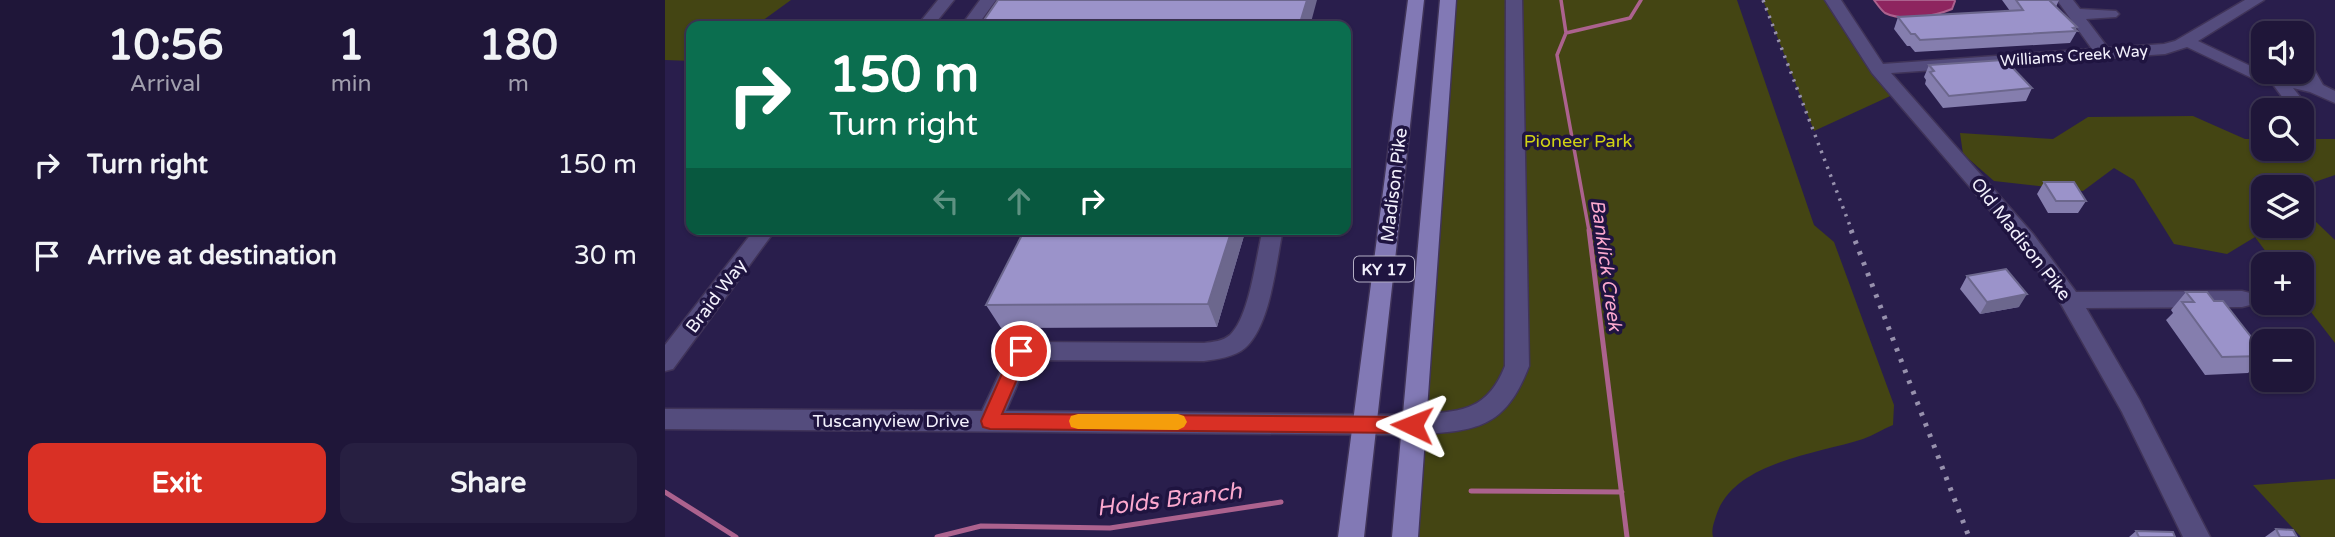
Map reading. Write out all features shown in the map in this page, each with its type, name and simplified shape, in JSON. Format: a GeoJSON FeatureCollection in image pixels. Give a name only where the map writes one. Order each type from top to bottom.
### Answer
{"type":"FeatureCollection","features":[{"type":"Feature","properties":{"kind":"main road","name":"Madison Pike"},"geometry":{"type":"LineString","coordinates":[[1351,537],[1416,0]]}},
{"type":"Feature","properties":{"kind":"main road","name":"Madison Pike"},"geometry":{"type":"LineString","coordinates":[[1405,537],[1448,0]]}},
{"type":"Feature","properties":{"kind":"street"},"geometry":{"type":"LineString","coordinates":[[929,21],[946,0]]}},
{"type":"Feature","properties":{"kind":"street"},"geometry":{"type":"LineString","coordinates":[[973,21],[988,0]]}},
{"type":"Feature","properties":{"kind":"street","name":"Tuscanyview Drive"},"geometry":{"type":"LineString","coordinates":[[665,419],[1412,425],[1461,421],[1480,415],[1498,404],[1511,388],[1517,366],[1514,0]]}},
{"type":"Feature","properties":{"kind":"street","name":"Old Madison Pike"},"geometry":{"type":"LineString","coordinates":[[1833,0],[1878,69],[2026,239],[2070,300],[2131,406],[2197,537]]}},
{"type":"Feature","properties":{"kind":"street","name":"Williams Creek Way"},"geometry":{"type":"LineString","coordinates":[[1878,69],[2165,49],[2186,41],[2256,0]]}},
{"type":"Feature","properties":{"kind":"street"},"geometry":{"type":"LineString","coordinates":[[2069,7],[2111,14]]}},
{"type":"Feature","properties":{"kind":"street"},"geometry":{"type":"LineString","coordinates":[[2069,7],[2103,54]]}},
{"type":"Feature","properties":{"kind":"street"},"geometry":{"type":"LineString","coordinates":[[2186,41],[2251,69]]}},
{"type":"Feature","properties":{"kind":"street"},"geometry":{"type":"LineString","coordinates":[[2292,84],[2316,88],[2335,98]]}},
{"type":"Feature","properties":{"kind":"street"},"geometry":{"type":"LineString","coordinates":[[2314,84],[2316,88]]}},
{"type":"Feature","properties":{"kind":"street","name":"Braid Way"},"geometry":{"type":"LineString","coordinates":[[665,362],[761,235]]}},
{"type":"Feature","properties":{"kind":"street"},"geometry":{"type":"LineString","coordinates":[[990,421],[1021,351],[1204,352],[1224,348],[1238,341],[1249,326],[1272,235]]}},
{"type":"Feature","properties":{"kind":"street"},"geometry":{"type":"LineString","coordinates":[[2070,300],[2242,299]]}},
{"type":"Feature","properties":{"kind":"green space"},"geometry":{"type":"Polygon","coordinates":[[[665,0],[791,0],[762,21],[686,21],[686,61],[665,60],[665,0]]]}},
{"type":"Feature","properties":{"kind":"green space","name":"Pioneer Park"},"geometry":{"type":"Polygon","coordinates":[[[1448,0],[1737,0],[1814,225],[1834,242],[1894,405],[1893,425],[1863,439],[1779,463],[1740,483],[1725,498],[1716,516],[1713,537],[1405,537],[1448,0]]]}},
{"type":"Feature","properties":{"kind":"green space"},"geometry":{"type":"Polygon","coordinates":[[[1763,0],[1833,0],[1899,92],[1814,131],[1763,0]]]}},
{"type":"Feature","properties":{"kind":"green space"},"geometry":{"type":"Polygon","coordinates":[[[2193,116],[2245,139],[2251,139],[2251,161],[2314,161],[2314,139],[2335,139],[2335,175],[2314,182],[2314,175],[2251,175],[2251,238],[2253,238],[2227,254],[2174,244],[2134,180],[2114,168],[2083,191],[1994,181],[1963,154],[1960,133],[2053,139],[2088,117],[2193,116]]]}},
{"type":"Feature","properties":{"kind":"green space"},"geometry":{"type":"Polygon","coordinates":[[[2314,220],[2335,240],[2335,343],[2313,315],[2314,252],[2266,252],[2256,238],[2314,238],[2314,220]]]}},
{"type":"Feature","properties":{"kind":"green space"},"geometry":{"type":"Polygon","coordinates":[[[2335,479],[2335,537],[2301,537],[2253,485],[2335,479]]]}},
{"type":"Feature","properties":{"kind":"shaded area"},"geometry":{"type":"Polygon","coordinates":[[[1874,0],[1955,1],[1952,9],[1910,18],[1885,13],[1874,0]]]}},
{"type":"Feature","properties":{"kind":"building"},"geometry":{"type":"Polygon","coordinates":[[[998,0],[1307,0],[1301,21],[983,21],[998,0]]]}},
{"type":"Feature","properties":{"kind":"building"},"geometry":{"type":"Polygon","coordinates":[[[2016,0],[2049,0],[2077,27],[2073,28],[2077,31],[1920,40],[1915,34],[1911,34],[1898,17],[2023,10],[2016,0]]]}},
{"type":"Feature","properties":{"kind":"building"},"geometry":{"type":"Polygon","coordinates":[[[2003,60],[2032,88],[1949,96],[1930,72],[1934,71],[1929,65],[2003,60]]]}},
{"type":"Feature","properties":{"kind":"building"},"geometry":{"type":"Polygon","coordinates":[[[2044,182],[2074,182],[2086,201],[2056,201],[2044,182]]]}},
{"type":"Feature","properties":{"kind":"building"},"geometry":{"type":"Polygon","coordinates":[[[1022,235],[1230,235],[1208,304],[986,305],[1022,235]]]}},
{"type":"Feature","properties":{"kind":"building"},"geometry":{"type":"Polygon","coordinates":[[[2006,269],[2027,294],[1987,302],[1967,276],[2006,269]]]}},
{"type":"Feature","properties":{"kind":"building"},"geometry":{"type":"Polygon","coordinates":[[[2186,292],[2207,292],[2214,301],[2223,301],[2251,337],[2251,356],[2222,357],[2182,302],[2194,302],[2186,292]]]}},
{"type":"Feature","properties":{"kind":"building"},"geometry":{"type":"Polygon","coordinates":[[[2276,529],[2293,530],[2297,537],[2280,537],[2276,529]]]}},
{"type":"Feature","properties":{"kind":"building"},"geometry":{"type":"Polygon","coordinates":[[[2136,531],[2173,532],[2175,537],[2139,537],[2136,531]]]}},
{"type":"Feature","properties":{"kind":"waterway","name":"Banklick Creek"},"geometry":{"type":"LineString","coordinates":[[1561,0],[1566,33]]}},
{"type":"Feature","properties":{"kind":"waterway"},"geometry":{"type":"LineString","coordinates":[[1566,33],[1630,18],[1641,0]]}},
{"type":"Feature","properties":{"kind":"waterway","name":"Banklick Creek"},"geometry":{"type":"LineString","coordinates":[[1566,33],[1557,55],[1589,231]]}},
{"type":"Feature","properties":{"kind":"waterway","name":"Banklick Creek"},"geometry":{"type":"LineString","coordinates":[[1589,230],[1621,492]]}},
{"type":"Feature","properties":{"kind":"waterway","name":"Holds Branch"},"geometry":{"type":"LineString","coordinates":[[1471,491],[1621,492]]}},
{"type":"Feature","properties":{"kind":"waterway","name":"Holds Branch"},"geometry":{"type":"LineString","coordinates":[[665,492],[736,537]]}},
{"type":"Feature","properties":{"kind":"waterway","name":"Banklick Creek"},"geometry":{"type":"LineString","coordinates":[[1621,492],[1627,537]]}},
{"type":"Feature","properties":{"kind":"waterway","name":"Holds Branch"},"geometry":{"type":"LineString","coordinates":[[937,537],[981,526],[1110,528],[1281,502]]}},
{"type":"Feature","properties":{"kind":"railway"},"geometry":{"type":"LineString","coordinates":[[1763,0],[1852,231]]}},
{"type":"Feature","properties":{"kind":"railway"},"geometry":{"type":"LineString","coordinates":[[1851,230],[1969,537]]}},
{"type":"Feature","properties":{"kind":"slow traffic"},"geometry":{"type":"LineString","coordinates":[[1078,421],[1178,422]]}},
{"type":"Feature","properties":{"kind":"route"},"geometry":{"type":"LineString","coordinates":[[1021,351],[990,421],[1412,425]]}}]}
